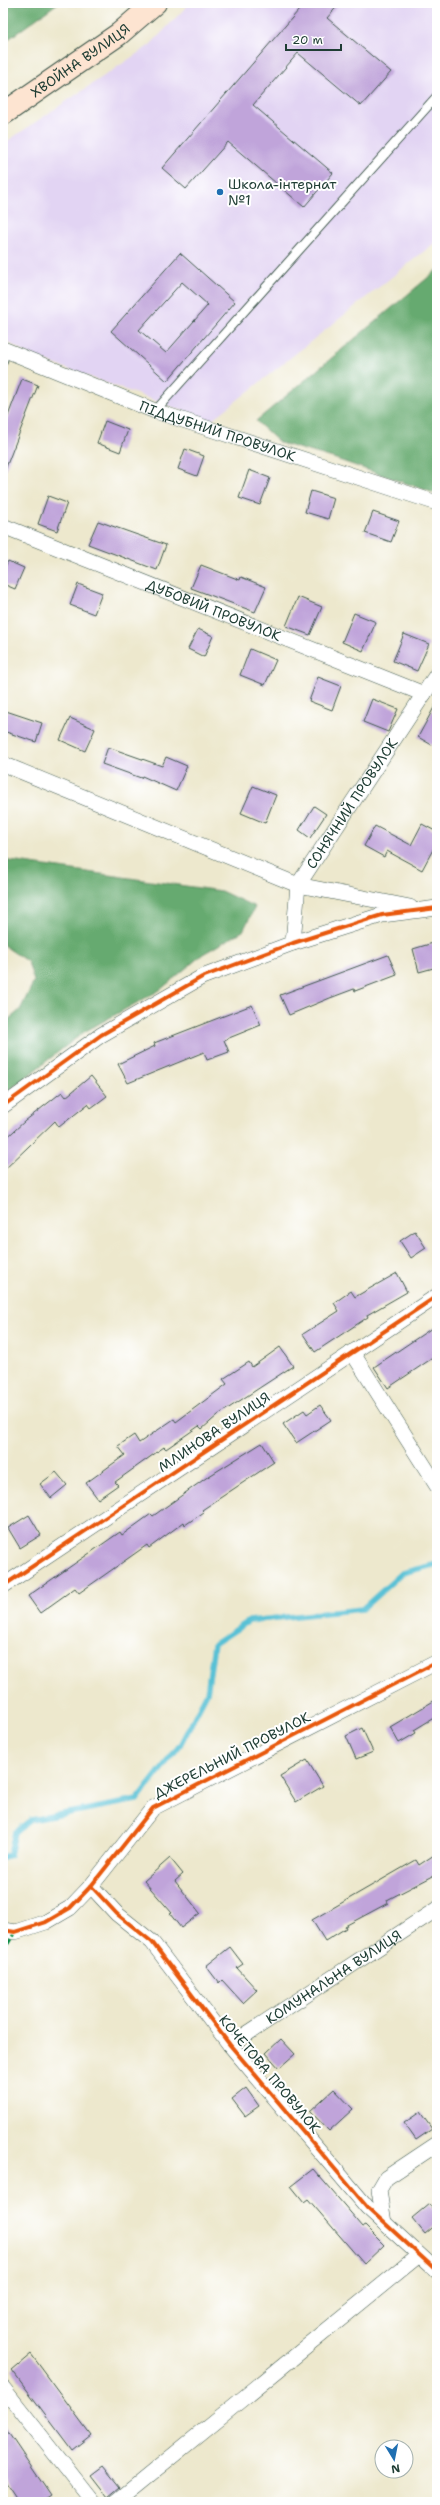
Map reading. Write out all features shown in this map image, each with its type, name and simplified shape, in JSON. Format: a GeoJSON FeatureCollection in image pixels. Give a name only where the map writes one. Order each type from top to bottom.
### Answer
{"type":"FeatureCollection","features":[{"type":"Feature","properties":{"kind":"street","name":"ХВОЙНА ВУЛИЦЯ"},"geometry":{"type":"LineString","coordinates":[[3,114],[119,34],[155,3]]}},
{"type":"Feature","properties":{"kind":"street","name":"ПІДДУБНИЙ ПРОВУЛОК"},"geometry":{"type":"LineString","coordinates":[[4,353],[154,411],[437,502]]}},
{"type":"Feature","properties":{"kind":"street","name":"ДУБОВИЙ ПРОВУЛОК"},"geometry":{"type":"LineString","coordinates":[[3,526],[424,694]]}},
{"type":"Feature","properties":{"kind":"street","name":"СОНЯЧНИЙ ПРОВУЛОК"},"geometry":{"type":"LineString","coordinates":[[293,943],[298,885],[437,674]]}},
{"type":"Feature","properties":{"kind":"street"},"geometry":{"type":"LineString","coordinates":[[3,764],[298,885],[430,909]]}},
{"type":"Feature","properties":{"kind":"street"},"geometry":{"type":"LineString","coordinates":[[3,1106],[101,1036],[202,977],[293,943],[382,915],[430,909]]}},
{"type":"Feature","properties":{"kind":"street","name":"МЛИНОВА ВУЛИЦЯ"},"geometry":{"type":"LineString","coordinates":[[3,1586],[437,1296]]}},
{"type":"Feature","properties":{"kind":"street"},"geometry":{"type":"LineString","coordinates":[[352,1352],[437,1486]]}},
{"type":"Feature","properties":{"kind":"street","name":"ДЖЕРЕЛЬНИЙ ПРОВУЛОК"},"geometry":{"type":"LineString","coordinates":[[3,1930],[15,1932],[46,1922],[70,1908],[91,1886],[153,1808],[437,1662]]}},
{"type":"Feature","properties":{"kind":"street","name":"КОЧЕТОВА ПРОВУЛОК"},"geometry":{"type":"LineString","coordinates":[[91,1886],[117,1914],[152,1942],[230,2045],[367,2207],[437,2271]]}},
{"type":"Feature","properties":{"kind":"street","name":"КОМУНАЛЬНА ВУЛИЦЯ"},"geometry":{"type":"LineString","coordinates":[[230,2045],[437,1909]]}},
{"type":"Feature","properties":{"kind":"street"},"geometry":{"type":"LineString","coordinates":[[384,2223],[379,2190],[386,2178],[437,2144]]}},
{"type":"Feature","properties":{"kind":"street"},"geometry":{"type":"LineString","coordinates":[[116,2502],[419,2255]]}},
{"type":"Feature","properties":{"kind":"street"},"geometry":{"type":"LineString","coordinates":[[3,2388],[93,2502]]}},
{"type":"Feature","properties":{"kind":"lane"},"geometry":{"type":"LineString","coordinates":[[154,411],[437,96]]}},
{"type":"Feature","properties":{"kind":"shaded area","name":"Школа-інтернат №1"},"geometry":{"type":"Polygon","coordinates":[[[190,3],[437,3],[437,241],[211,421],[29,355],[3,339],[3,144],[150,45],[190,3]]]}},
{"type":"Feature","properties":{"kind":"green space"},"geometry":{"type":"Polygon","coordinates":[[[3,3],[58,3],[3,43],[3,3]]]}},
{"type":"Feature","properties":{"kind":"green space"},"geometry":{"type":"Polygon","coordinates":[[[437,270],[437,494],[333,458],[280,443],[256,421],[437,270]]]}},
{"type":"Feature","properties":{"kind":"green space"},"geometry":{"type":"Polygon","coordinates":[[[3,860],[221,891],[255,907],[243,931],[203,954],[160,990],[84,1032],[3,1095],[3,1024],[20,1010],[34,981],[28,962],[3,945],[3,860]]]}},
{"type":"Feature","properties":{"kind":"building"},"geometry":{"type":"Polygon","coordinates":[[[305,3],[340,3],[327,18],[391,72],[361,106],[298,53],[253,105],[333,173],[304,207],[228,142],[186,189],[162,168],[305,3]]]}},
{"type":"Feature","properties":{"kind":"building"},"geometry":{"type":"Polygon","coordinates":[[[180,253],[235,302],[167,381],[111,331],[180,253]],[[182,282],[139,330],[166,353],[208,305],[182,282]]]}},
{"type":"Feature","properties":{"kind":"building"},"geometry":{"type":"Polygon","coordinates":[[[22,379],[38,385],[3,475],[3,429],[22,379]]]}},
{"type":"Feature","properties":{"kind":"building"},"geometry":{"type":"Polygon","coordinates":[[[105,421],[128,430],[120,452],[97,443],[105,421]]]}},
{"type":"Feature","properties":{"kind":"building"},"geometry":{"type":"Polygon","coordinates":[[[185,449],[204,456],[197,476],[178,469],[185,449]]]}},
{"type":"Feature","properties":{"kind":"building"},"geometry":{"type":"Polygon","coordinates":[[[249,470],[270,478],[260,505],[239,498],[249,470]]]}},
{"type":"Feature","properties":{"kind":"building"},"geometry":{"type":"Polygon","coordinates":[[[311,491],[334,498],[328,519],[305,512],[311,491]]]}},
{"type":"Feature","properties":{"kind":"building"},"geometry":{"type":"Polygon","coordinates":[[[48,496],[67,503],[57,531],[38,524],[48,496]]]}},
{"type":"Feature","properties":{"kind":"building"},"geometry":{"type":"Polygon","coordinates":[[[373,512],[399,521],[391,542],[365,533],[373,512]]]}},
{"type":"Feature","properties":{"kind":"building"},"geometry":{"type":"Polygon","coordinates":[[[98,521],[166,545],[157,570],[88,544],[98,521]]]}},
{"type":"Feature","properties":{"kind":"building"},"geometry":{"type":"Polygon","coordinates":[[[8,561],[24,568],[15,589],[3,584],[3,571],[8,561]]]}},
{"type":"Feature","properties":{"kind":"building"},"geometry":{"type":"Polygon","coordinates":[[[201,565],[240,580],[241,577],[266,587],[255,612],[191,588],[201,565]]]}},
{"type":"Feature","properties":{"kind":"building"},"geometry":{"type":"Polygon","coordinates":[[[78,584],[102,593],[94,614],[70,605],[78,584]]]}},
{"type":"Feature","properties":{"kind":"building"},"geometry":{"type":"Polygon","coordinates":[[[298,597],[322,607],[310,635],[286,626],[298,597]]]}},
{"type":"Feature","properties":{"kind":"building"},"geometry":{"type":"Polygon","coordinates":[[[354,613],[376,622],[363,651],[342,642],[354,613]]]}},
{"type":"Feature","properties":{"kind":"building"},"geometry":{"type":"Polygon","coordinates":[[[198,629],[213,636],[204,657],[188,649],[198,629]]]}},
{"type":"Feature","properties":{"kind":"building"},"geometry":{"type":"Polygon","coordinates":[[[404,634],[429,644],[417,671],[393,661],[404,634]]]}},
{"type":"Feature","properties":{"kind":"building"},"geometry":{"type":"Polygon","coordinates":[[[250,649],[276,660],[265,685],[240,675],[250,649]]]}},
{"type":"Feature","properties":{"kind":"building"},"geometry":{"type":"Polygon","coordinates":[[[318,677],[341,686],[332,710],[309,701],[318,677]]]}},
{"type":"Feature","properties":{"kind":"building"},"geometry":{"type":"Polygon","coordinates":[[[372,699],[398,709],[388,732],[363,722],[372,699]]]}},
{"type":"Feature","properties":{"kind":"building"},"geometry":{"type":"Polygon","coordinates":[[[437,702],[437,748],[418,737],[437,702]]]}},
{"type":"Feature","properties":{"kind":"building"},"geometry":{"type":"Polygon","coordinates":[[[3,710],[42,723],[36,742],[3,731],[3,710]]]}},
{"type":"Feature","properties":{"kind":"building"},"geometry":{"type":"Polygon","coordinates":[[[70,718],[95,729],[85,751],[60,740],[70,718]]]}},
{"type":"Feature","properties":{"kind":"building"},"geometry":{"type":"Polygon","coordinates":[[[108,747],[162,766],[166,757],[187,766],[176,791],[142,776],[141,778],[102,764],[108,747]]]}},
{"type":"Feature","properties":{"kind":"building"},"geometry":{"type":"Polygon","coordinates":[[[253,786],[276,795],[265,823],[241,813],[253,786]]]}},
{"type":"Feature","properties":{"kind":"building"},"geometry":{"type":"Polygon","coordinates":[[[314,806],[326,814],[310,838],[299,830],[314,806]]]}},
{"type":"Feature","properties":{"kind":"building"},"geometry":{"type":"Polygon","coordinates":[[[422,824],[437,832],[437,842],[422,870],[387,851],[384,857],[364,846],[375,826],[411,845],[422,824]]]}},
{"type":"Feature","properties":{"kind":"building"},"geometry":{"type":"Polygon","coordinates":[[[433,943],[437,967],[419,972],[413,949],[433,943]]]}},
{"type":"Feature","properties":{"kind":"building"},"geometry":{"type":"Polygon","coordinates":[[[388,955],[397,975],[355,991],[354,989],[289,1015],[280,995],[388,955]]]}},
{"type":"Feature","properties":{"kind":"building"},"geometry":{"type":"Polygon","coordinates":[[[252,1005],[261,1025],[224,1040],[229,1052],[207,1060],[204,1052],[128,1083],[118,1064],[155,1046],[154,1043],[252,1005]]]}},
{"type":"Feature","properties":{"kind":"building"},"geometry":{"type":"Polygon","coordinates":[[[91,1076],[107,1096],[91,1108],[88,1104],[59,1127],[55,1121],[3,1171],[3,1141],[25,1121],[62,1092],[66,1097],[91,1076]]]}},
{"type":"Feature","properties":{"kind":"building"},"geometry":{"type":"Polygon","coordinates":[[[415,1231],[426,1248],[411,1258],[400,1241],[415,1231]]]}},
{"type":"Feature","properties":{"kind":"building"},"geometry":{"type":"Polygon","coordinates":[[[397,1273],[407,1292],[367,1315],[368,1317],[315,1352],[303,1334],[339,1311],[334,1303],[351,1291],[355,1297],[397,1273]]]}},
{"type":"Feature","properties":{"kind":"building"},"geometry":{"type":"Polygon","coordinates":[[[432,1328],[437,1335],[437,1355],[388,1388],[374,1367],[432,1328]]]}},
{"type":"Feature","properties":{"kind":"building"},"geometry":{"type":"Polygon","coordinates":[[[280,1347],[293,1366],[218,1415],[202,1429],[199,1426],[166,1449],[164,1447],[115,1482],[118,1485],[98,1499],[86,1483],[125,1455],[118,1446],[134,1435],[139,1443],[174,1419],[176,1422],[227,1384],[223,1379],[249,1362],[252,1367],[280,1347]]]}},
{"type":"Feature","properties":{"kind":"building"},"geometry":{"type":"Polygon","coordinates":[[[320,1405],[331,1420],[296,1443],[283,1424],[304,1410],[307,1414],[320,1405]]]}},
{"type":"Feature","properties":{"kind":"building"},"geometry":{"type":"Polygon","coordinates":[[[262,1443],[274,1462],[202,1510],[204,1512],[185,1525],[184,1522],[149,1548],[147,1545],[79,1593],[75,1588],[40,1613],[28,1596],[120,1532],[122,1535],[151,1514],[153,1516],[206,1478],[262,1443]]]}},
{"type":"Feature","properties":{"kind":"building"},"geometry":{"type":"Polygon","coordinates":[[[56,1472],[67,1485],[51,1498],[40,1484],[56,1472]]]}},
{"type":"Feature","properties":{"kind":"building"},"geometry":{"type":"Polygon","coordinates":[[[29,1515],[41,1535],[20,1548],[8,1528],[29,1515]]]}},
{"type":"Feature","properties":{"kind":"building"},"geometry":{"type":"Polygon","coordinates":[[[437,1699],[437,1716],[414,1730],[416,1733],[399,1743],[390,1727],[437,1699]]]}},
{"type":"Feature","properties":{"kind":"building"},"geometry":{"type":"Polygon","coordinates":[[[362,1728],[373,1752],[356,1759],[346,1736],[362,1728]]]}},
{"type":"Feature","properties":{"kind":"building"},"geometry":{"type":"Polygon","coordinates":[[[307,1760],[323,1786],[296,1802],[280,1776],[307,1760]]]}},
{"type":"Feature","properties":{"kind":"building"},"geometry":{"type":"Polygon","coordinates":[[[437,1853],[437,1874],[387,1900],[388,1903],[345,1926],[346,1928],[325,1941],[312,1920],[416,1860],[419,1865],[437,1853]]]}},
{"type":"Feature","properties":{"kind":"building"},"geometry":{"type":"Polygon","coordinates":[[[170,1858],[183,1874],[175,1881],[200,1913],[181,1928],[170,1914],[172,1913],[144,1881],[170,1858]]]}},
{"type":"Feature","properties":{"kind":"building"},"geometry":{"type":"Polygon","coordinates":[[[230,1947],[243,1964],[237,1968],[257,1990],[243,2003],[222,1980],[219,1983],[206,1966],[230,1947]]]}},
{"type":"Feature","properties":{"kind":"building"},"geometry":{"type":"Polygon","coordinates":[[[281,2039],[295,2054],[279,2068],[266,2053],[281,2039]]]}},
{"type":"Feature","properties":{"kind":"building"},"geometry":{"type":"Polygon","coordinates":[[[246,2088],[259,2106],[245,2116],[232,2099],[246,2088]]]}},
{"type":"Feature","properties":{"kind":"building"},"geometry":{"type":"Polygon","coordinates":[[[334,2089],[353,2109],[329,2131],[310,2111],[334,2089]]]}},
{"type":"Feature","properties":{"kind":"building"},"geometry":{"type":"Polygon","coordinates":[[[420,2112],[432,2129],[416,2140],[404,2123],[420,2112]]]}},
{"type":"Feature","properties":{"kind":"building"},"geometry":{"type":"Polygon","coordinates":[[[313,2169],[363,2227],[365,2226],[384,2245],[364,2264],[308,2199],[304,2202],[291,2186],[313,2169]]]}},
{"type":"Feature","properties":{"kind":"building"},"geometry":{"type":"Polygon","coordinates":[[[429,2204],[437,2214],[437,2224],[425,2234],[412,2218],[429,2204]]]}},
{"type":"Feature","properties":{"kind":"building"},"geometry":{"type":"Polygon","coordinates":[[[31,2354],[91,2435],[72,2450],[12,2370],[31,2354]]]}},
{"type":"Feature","properties":{"kind":"building"},"geometry":{"type":"Polygon","coordinates":[[[3,2425],[51,2496],[42,2502],[19,2502],[3,2478],[3,2425]]]}},
{"type":"Feature","properties":{"kind":"building"},"geometry":{"type":"Polygon","coordinates":[[[103,2466],[120,2487],[108,2497],[91,2475],[103,2466]]]}},
{"type":"Feature","properties":{"kind":"waterway"},"geometry":{"type":"LineString","coordinates":[[3,1857],[10,1855],[15,1832],[31,1820],[137,1800],[180,1745],[207,1693],[214,1644],[249,1621],[362,1609],[402,1573],[437,1564]]}},
{"type":"Feature","properties":{"kind":"marked path"},"geometry":{"type":"LineString","coordinates":[[3,1952],[15,1932]]}},
{"type":"Feature","properties":{"kind":"cycle path"},"geometry":{"type":"LineString","coordinates":[[3,1106],[101,1035],[202,977],[293,943],[382,915],[437,908]]}},
{"type":"Feature","properties":{"kind":"cycle path"},"geometry":{"type":"LineString","coordinates":[[3,1586],[437,1296]]}},
{"type":"Feature","properties":{"kind":"cycle path"},"geometry":{"type":"LineString","coordinates":[[3,1930],[15,1932],[46,1922],[70,1908],[91,1886],[153,1808],[437,1662]]}},
{"type":"Feature","properties":{"kind":"cycle path"},"geometry":{"type":"LineString","coordinates":[[91,1886],[117,1914],[152,1942],[230,2045],[367,2207],[437,2271]]}},
{"type":"Feature","properties":{"kind":"place","name":"Школа-інтернат №1"},"geometry":{"type":"Point","coordinates":[220,192]}}]}
